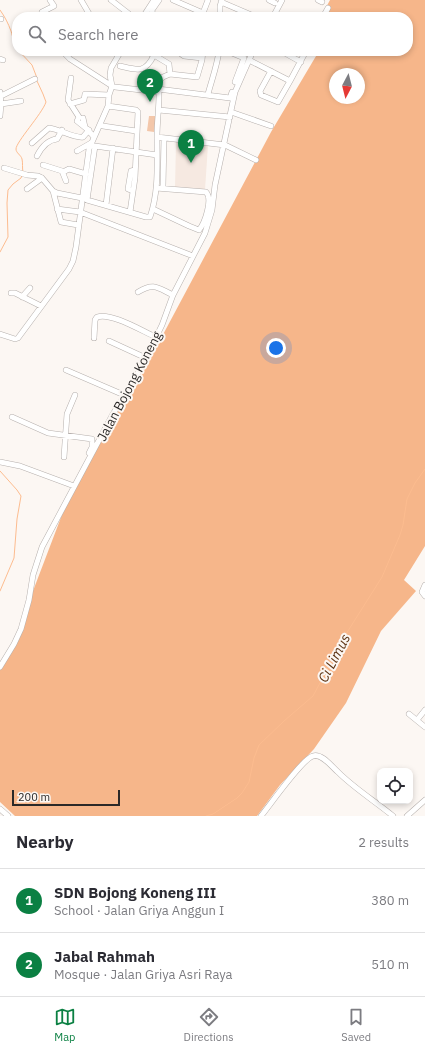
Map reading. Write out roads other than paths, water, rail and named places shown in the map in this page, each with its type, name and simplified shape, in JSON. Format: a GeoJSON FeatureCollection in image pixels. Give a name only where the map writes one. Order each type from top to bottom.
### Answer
{"type":"FeatureCollection","features":[{"type":"Feature","properties":{"kind":"street"},"geometry":{"type":"LineString","coordinates":[[42,12],[54,6],[50,0]]}},
{"type":"Feature","properties":{"kind":"street"},"geometry":{"type":"LineString","coordinates":[[80,0],[88,12]]}},
{"type":"Feature","properties":{"kind":"street"},"geometry":{"type":"LineString","coordinates":[[111,0],[127,12]]}},
{"type":"Feature","properties":{"kind":"street"},"geometry":{"type":"LineString","coordinates":[[146,12],[154,0]]}},
{"type":"Feature","properties":{"kind":"street"},"geometry":{"type":"LineString","coordinates":[[152,12],[159,0]]}},
{"type":"Feature","properties":{"kind":"street"},"geometry":{"type":"LineString","coordinates":[[175,0],[197,12]]}},
{"type":"Feature","properties":{"kind":"street"},"geometry":{"type":"LineString","coordinates":[[204,12],[208,0]]}},
{"type":"Feature","properties":{"kind":"street"},"geometry":{"type":"LineString","coordinates":[[269,0],[280,1],[274,12]]}},
{"type":"Feature","properties":{"kind":"street"},"geometry":{"type":"LineString","coordinates":[[221,12],[222,1],[245,12]]}},
{"type":"Feature","properties":{"kind":"street"},"geometry":{"type":"LineString","coordinates":[[326,12],[328,8]]}},
{"type":"Feature","properties":{"kind":"street"},"geometry":{"type":"LineString","coordinates":[[67,56],[114,87],[148,90],[158,88],[230,97],[244,58],[239,56]]}},
{"type":"Feature","properties":{"kind":"street"},"geometry":{"type":"LineString","coordinates":[[114,87],[110,75],[111,68],[117,56]]}},
{"type":"Feature","properties":{"kind":"street"},"geometry":{"type":"LineString","coordinates":[[120,66],[129,68],[144,68],[150,64],[154,56]]}},
{"type":"Feature","properties":{"kind":"street"},"geometry":{"type":"LineString","coordinates":[[156,56],[169,64],[170,74]]}},
{"type":"Feature","properties":{"kind":"street"},"geometry":{"type":"LineString","coordinates":[[53,191],[149,218],[150,217],[153,209],[156,188],[158,88],[163,77],[170,74],[197,77],[202,58],[184,56]]}},
{"type":"Feature","properties":{"kind":"street"},"geometry":{"type":"LineString","coordinates":[[208,94],[219,56]]}},
{"type":"Feature","properties":{"kind":"street"},"geometry":{"type":"LineString","coordinates":[[218,63],[223,56]]}},
{"type":"Feature","properties":{"kind":"street","name":"Jalan Bojong Koneng"},"geometry":{"type":"LineString","coordinates":[[0,667],[14,644],[22,625],[29,600],[33,575],[42,547],[124,395],[141,368],[156,337],[173,295],[210,220],[237,86],[251,56]]}},
{"type":"Feature","properties":{"kind":"street"},"geometry":{"type":"LineString","coordinates":[[290,56],[301,62]]}},
{"type":"Feature","properties":{"kind":"street"},"geometry":{"type":"LineString","coordinates":[[271,71],[260,91],[261,95],[278,102],[304,56]]}},
{"type":"Feature","properties":{"kind":"street"},"geometry":{"type":"LineString","coordinates":[[249,60],[290,81]]}},
{"type":"Feature","properties":{"kind":"street"},"geometry":{"type":"LineString","coordinates":[[71,78],[68,100],[78,116],[77,121],[87,128],[94,136]]}},
{"type":"Feature","properties":{"kind":"street"},"geometry":{"type":"LineString","coordinates":[[0,116],[0,94],[35,79]]}},
{"type":"Feature","properties":{"kind":"street"},"geometry":{"type":"LineString","coordinates":[[0,334],[15,339],[18,338],[72,263],[76,247],[80,212],[85,199],[94,136],[108,106],[109,94],[114,87]]}},
{"type":"Feature","properties":{"kind":"street"},"geometry":{"type":"LineString","coordinates":[[70,104],[84,100],[85,94],[109,94]]}},
{"type":"Feature","properties":{"kind":"street"},"geometry":{"type":"LineString","coordinates":[[1,104],[21,102]]}},
{"type":"Feature","properties":{"kind":"street"},"geometry":{"type":"LineString","coordinates":[[108,106],[137,111],[135,170],[130,212]]}},
{"type":"Feature","properties":{"kind":"street"},"geometry":{"type":"LineString","coordinates":[[158,112],[230,116],[271,126]]}},
{"type":"Feature","properties":{"kind":"street"},"geometry":{"type":"LineString","coordinates":[[32,143],[48,128],[62,130],[81,138],[84,136],[87,128],[83,118]]}},
{"type":"Feature","properties":{"kind":"street"},"geometry":{"type":"LineString","coordinates":[[103,126],[136,131]]}},
{"type":"Feature","properties":{"kind":"street"},"geometry":{"type":"LineString","coordinates":[[37,156],[43,146],[52,140],[57,140],[62,130]]}},
{"type":"Feature","properties":{"kind":"street"},"geometry":{"type":"LineString","coordinates":[[157,137],[224,145],[256,160]]}},
{"type":"Feature","properties":{"kind":"street"},"geometry":{"type":"LineString","coordinates":[[162,186],[164,138]]}},
{"type":"Feature","properties":{"kind":"street"},"geometry":{"type":"LineString","coordinates":[[85,199],[86,174],[93,144]]}},
{"type":"Feature","properties":{"kind":"street"},"geometry":{"type":"LineString","coordinates":[[77,151],[93,144],[157,155]]}},
{"type":"Feature","properties":{"kind":"street"},"geometry":{"type":"LineString","coordinates":[[106,205],[113,148]]}},
{"type":"Feature","properties":{"kind":"street"},"geometry":{"type":"LineString","coordinates":[[42,165],[63,172],[69,169],[86,174]]}},
{"type":"Feature","properties":{"kind":"street"},"geometry":{"type":"LineString","coordinates":[[4,168],[26,176],[42,178],[53,191],[62,222],[78,225]]}},
{"type":"Feature","properties":{"kind":"street"},"geometry":{"type":"LineString","coordinates":[[63,172],[66,181]]}},
{"type":"Feature","properties":{"kind":"street"},"geometry":{"type":"LineString","coordinates":[[27,189],[42,178]]}},
{"type":"Feature","properties":{"kind":"street"},"geometry":{"type":"LineString","coordinates":[[153,209],[199,230],[205,218],[209,195],[206,192],[156,188]]}},
{"type":"Feature","properties":{"kind":"street"},"geometry":{"type":"LineString","coordinates":[[57,209],[80,212],[121,226],[193,256]]}},
{"type":"Feature","properties":{"kind":"street"},"geometry":{"type":"LineString","coordinates":[[138,292],[151,286],[173,295]]}},
{"type":"Feature","properties":{"kind":"street"},"geometry":{"type":"LineString","coordinates":[[22,297],[30,288]]}},
{"type":"Feature","properties":{"kind":"street"},"geometry":{"type":"LineString","coordinates":[[11,293],[41,306]]}},
{"type":"Feature","properties":{"kind":"street"},"geometry":{"type":"LineString","coordinates":[[94,338],[95,320],[97,317],[103,315],[156,337]]}},
{"type":"Feature","properties":{"kind":"street"},"geometry":{"type":"LineString","coordinates":[[109,341],[146,358]]}},
{"type":"Feature","properties":{"kind":"street"},"geometry":{"type":"LineString","coordinates":[[66,370],[124,395]]}},
{"type":"Feature","properties":{"kind":"street"},"geometry":{"type":"LineString","coordinates":[[64,456],[67,414],[74,395]]}},
{"type":"Feature","properties":{"kind":"street"},"geometry":{"type":"LineString","coordinates":[[12,417],[48,433],[92,439],[92,447],[84,462],[85,467]]}},
{"type":"Feature","properties":{"kind":"street"},"geometry":{"type":"LineString","coordinates":[[0,462],[20,466],[74,486]]}},
{"type":"Feature","properties":{"kind":"street"},"geometry":{"type":"LineString","coordinates":[[423,594],[425,585]]}},
{"type":"Feature","properties":{"kind":"street"},"geometry":{"type":"LineString","coordinates":[[417,720],[425,710]]}},
{"type":"Feature","properties":{"kind":"street"},"geometry":{"type":"LineString","coordinates":[[410,714],[424,724]]}},
{"type":"Feature","properties":{"kind":"street"},"geometry":{"type":"LineString","coordinates":[[262,816],[274,797],[303,763],[315,755],[322,757],[354,787],[394,816]]}},
{"type":"Feature","properties":{"kind":"street"},"geometry":{"type":"LineString","coordinates":[[407,816],[425,800]]}},
{"type":"Feature","properties":{"kind":"street"},"geometry":{"type":"LineString","coordinates":[[0,810],[8,816]]}},
{"type":"Feature","properties":{"kind":"waterway"},"geometry":{"type":"LineString","coordinates":[[0,10],[8,23],[12,34]]}},
{"type":"Feature","properties":{"kind":"waterway"},"geometry":{"type":"LineString","coordinates":[[24,56],[32,65],[37,78]]}},
{"type":"Feature","properties":{"kind":"waterway"},"geometry":{"type":"LineString","coordinates":[[23,172],[22,159],[16,150],[17,145],[46,102],[37,81]]}},
{"type":"Feature","properties":{"kind":"waterway"},"geometry":{"type":"LineString","coordinates":[[0,252],[8,237],[8,190],[21,178],[22,175]]}},
{"type":"Feature","properties":{"kind":"waterway","name":"Ci Limus"},"geometry":{"type":"LineString","coordinates":[[206,816],[213,814],[242,793],[249,782],[254,758],[259,745],[313,696],[346,634],[382,577],[400,535],[407,499],[415,483],[425,469]]}},
{"type":"Feature","properties":{"kind":"waterway"},"geometry":{"type":"LineString","coordinates":[[0,471],[21,496],[17,519],[14,558],[0,591]]}},
{"type":"Feature","properties":{"kind":"place","name":"Jabal Rahmah"},"geometry":{"type":"Point","coordinates":[150,102]}},
{"type":"Feature","properties":{"kind":"place","name":"SDN Bojong Koneng III"},"geometry":{"type":"Point","coordinates":[191,163]}}]}
